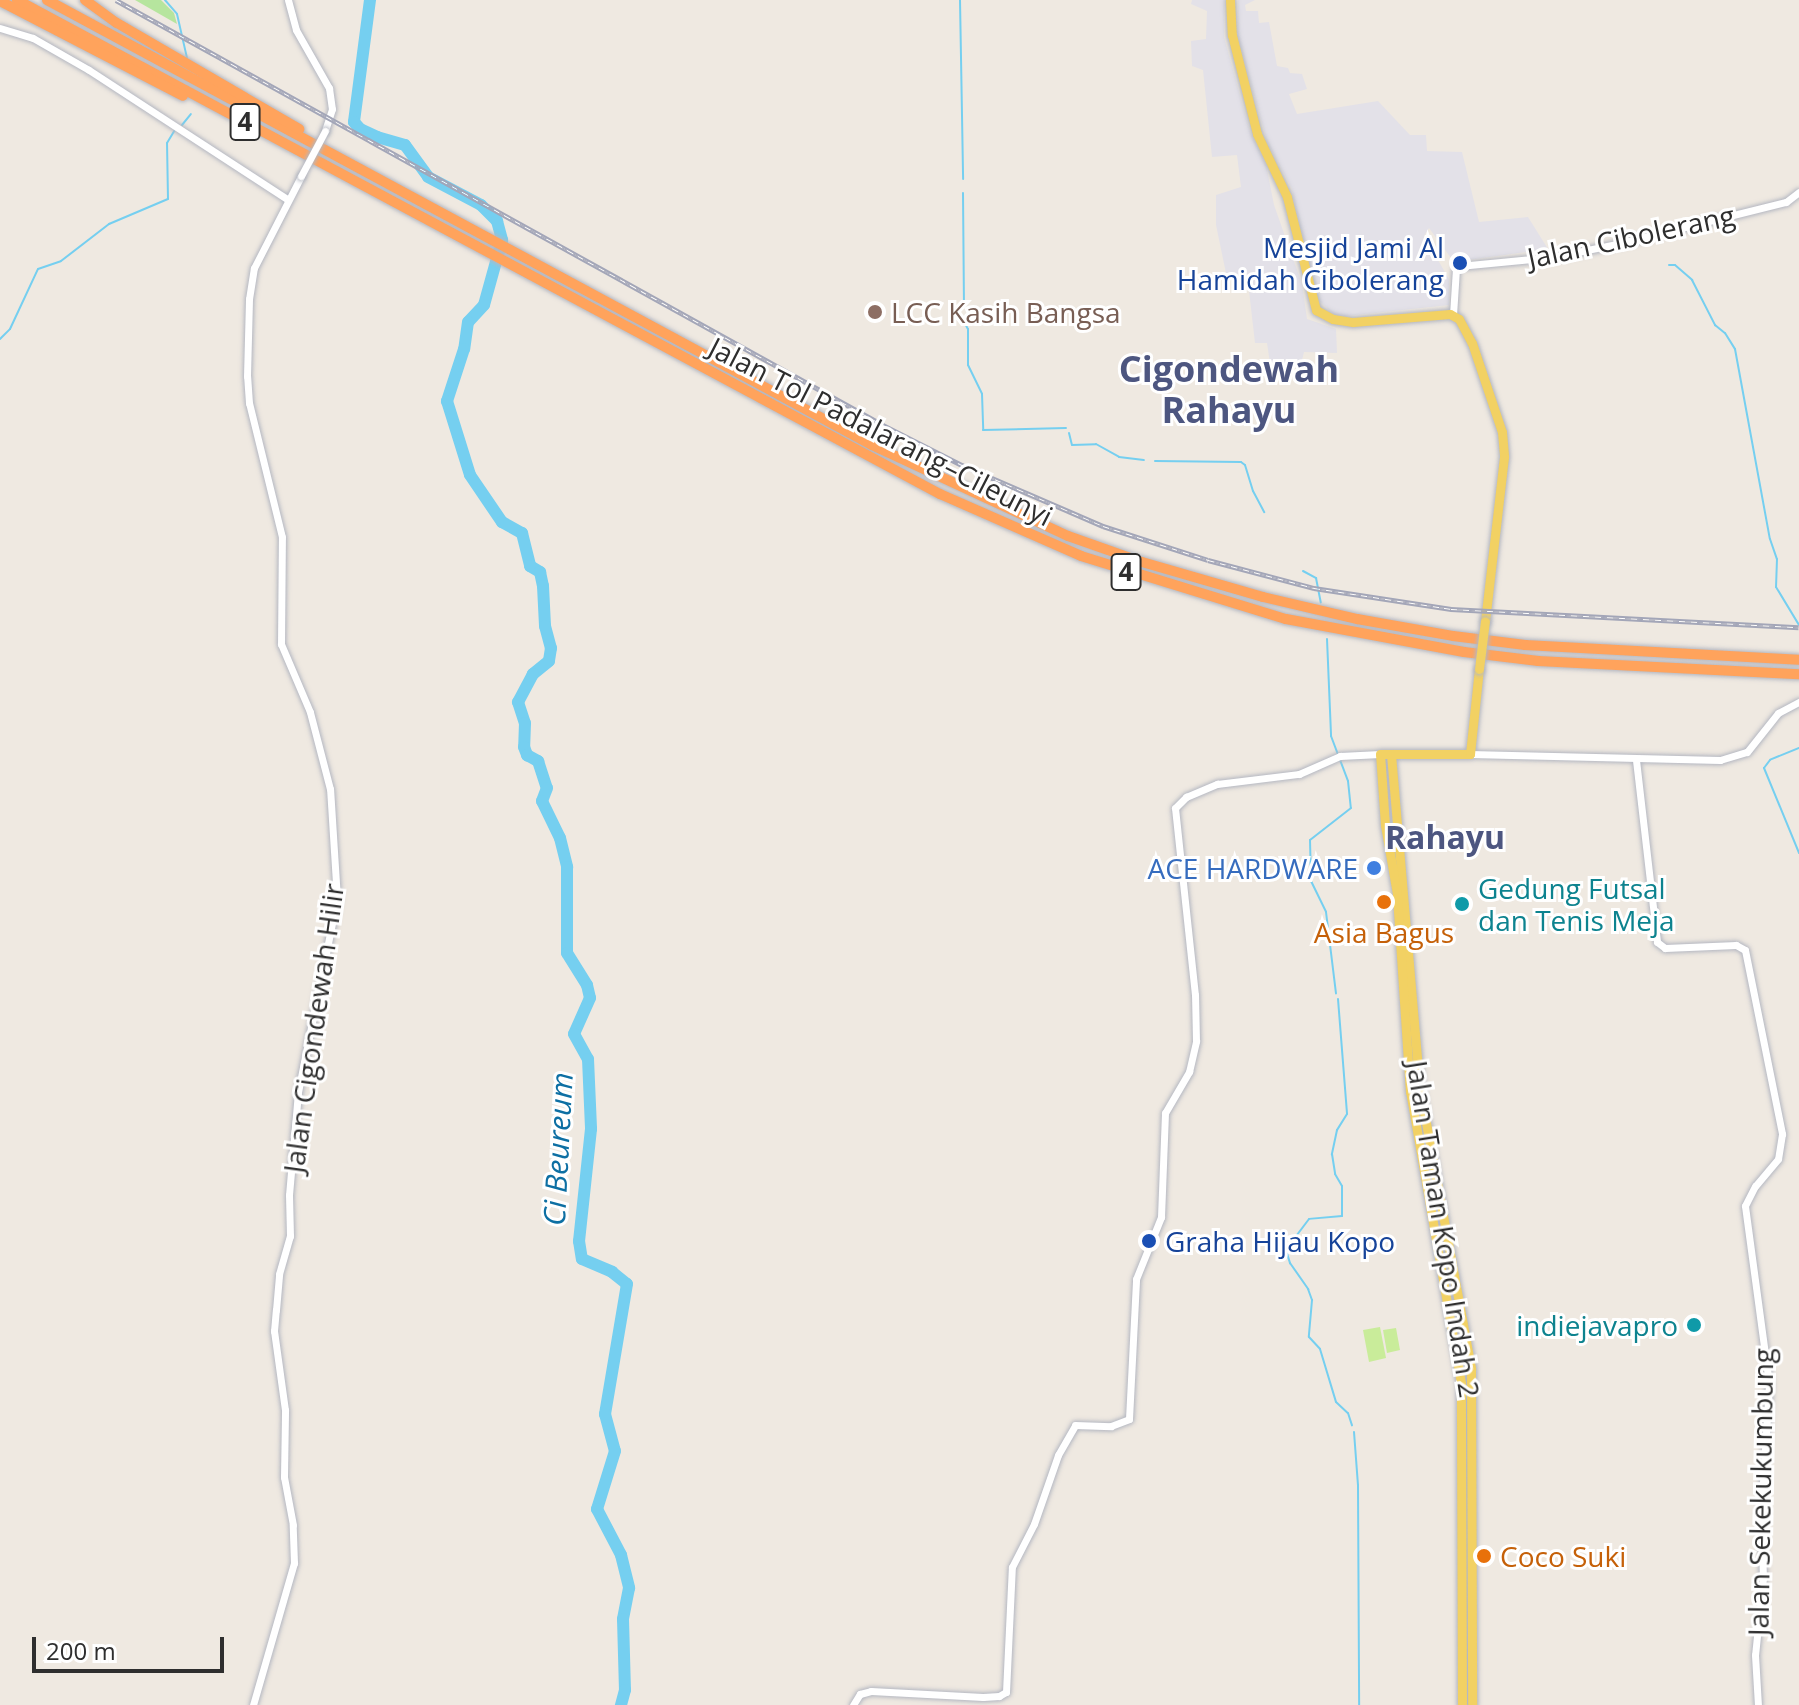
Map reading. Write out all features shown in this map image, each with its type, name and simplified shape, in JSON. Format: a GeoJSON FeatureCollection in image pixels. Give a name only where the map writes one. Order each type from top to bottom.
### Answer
{"type":"FeatureCollection","features":[{"type":"Feature","properties":{"kind":"highway","name":"Jalan Tol Padalarang–Cileunyi"},"geometry":{"type":"LineString","coordinates":[[17,0],[514,268],[982,515],[1137,576],[1286,619],[1464,652],[1538,661],[1799,674]]}},
{"type":"Feature","properties":{"kind":"highway","name":"Jalan Tol Padalarang–Cileunyi"},"geometry":{"type":"LineString","coordinates":[[47,0],[345,158],[519,255],[943,480],[1019,516],[1142,562],[1303,606],[1453,636],[1525,645],[1799,660]]}},
{"type":"Feature","properties":{"kind":"highway"},"geometry":{"type":"LineString","coordinates":[[85,0],[117,23],[229,85],[345,158]]}},
{"type":"Feature","properties":{"kind":"highway"},"geometry":{"type":"LineString","coordinates":[[0,4],[182,96],[259,130]]}},
{"type":"Feature","properties":{"kind":"main road"},"geometry":{"type":"LineString","coordinates":[[1230,0],[1232,35],[1257,134],[1287,197],[1316,310],[1333,319],[1353,322],[1453,315],[1472,343],[1502,432],[1503,476],[1470,754],[1386,754]]}},
{"type":"Feature","properties":{"kind":"main road","name":"Jalan Taman Kopo Indah 2"},"geometry":{"type":"LineString","coordinates":[[1386,754],[1390,824],[1410,1006],[1410,1092],[1461,1383],[1467,1650],[1472,1705]]}},
{"type":"Feature","properties":{"kind":"main road","name":"Jalan Taman Kopo Indah 2"},"geometry":{"type":"LineString","coordinates":[[1462,1705],[1467,1650]]}},
{"type":"Feature","properties":{"kind":"street","name":"Jalan Cigondewah Hilir"},"geometry":{"type":"LineString","coordinates":[[253,1705],[294,1563],[293,1525],[284,1477],[285,1410],[274,1331],[279,1276],[290,1236],[289,1195],[298,1092],[337,899],[330,789],[305,699],[281,644],[282,537],[247,387],[249,299],[254,268],[287,199],[325,131],[332,109],[329,88],[296,30],[288,0]]}},
{"type":"Feature","properties":{"kind":"street"},"geometry":{"type":"LineString","coordinates":[[0,28],[39,41],[173,122],[287,199]]}},
{"type":"Feature","properties":{"kind":"street","name":"Jalan Cibolerang"},"geometry":{"type":"LineString","coordinates":[[1453,315],[1456,269],[1459,266],[1553,257],[1621,243],[1786,202],[1799,192]]}},
{"type":"Feature","properties":{"kind":"street"},"geometry":{"type":"LineString","coordinates":[[1470,754],[1636,760],[1720,760],[1739,757],[1750,750],[1778,713],[1799,702]]}},
{"type":"Feature","properties":{"kind":"street"},"geometry":{"type":"LineString","coordinates":[[853,1705],[860,1694],[871,1691],[983,1697],[999,1696],[1006,1692],[1011,1570],[1034,1524],[1058,1455],[1075,1425],[1118,1425],[1127,1421],[1130,1414],[1136,1279],[1161,1217],[1166,1109],[1189,1072],[1196,1041],[1195,995],[1175,808],[1186,797],[1205,788],[1299,774],[1338,757],[1386,754]]}},
{"type":"Feature","properties":{"kind":"street","name":"Jalan Sekekukumbung"},"geometry":{"type":"LineString","coordinates":[[1636,760],[1657,942],[1665,948],[1736,945],[1745,950],[1782,1134],[1778,1159],[1755,1186],[1745,1206],[1769,1384],[1761,1515],[1763,1578],[1755,1655],[1758,1705]]}},
{"type":"Feature","properties":{"kind":"shaded area"},"geometry":{"type":"Polygon","coordinates":[[[1192,0],[1224,0],[1224,37],[1250,132],[1266,165],[1274,205],[1302,284],[1307,319],[1336,329],[1337,353],[1304,352],[1301,364],[1271,370],[1267,343],[1255,343],[1248,282],[1227,278],[1216,225],[1216,195],[1241,187],[1237,155],[1212,157],[1203,70],[1192,66],[1191,41],[1206,39],[1207,11],[1191,4],[1192,0]]]}},
{"type":"Feature","properties":{"kind":"shaded area"},"geometry":{"type":"Polygon","coordinates":[[[1238,0],[1255,0],[1245,5],[1246,11],[1258,11],[1259,23],[1269,22],[1277,66],[1288,68],[1290,73],[1302,74],[1307,89],[1289,94],[1297,114],[1378,101],[1410,135],[1426,135],[1427,151],[1462,152],[1479,222],[1528,217],[1548,249],[1454,262],[1429,228],[1424,236],[1449,279],[1449,305],[1337,317],[1315,297],[1292,189],[1267,141],[1238,37],[1238,0]]]}},
{"type":"Feature","properties":{"kind":"green space"},"geometry":{"type":"Polygon","coordinates":[[[135,0],[161,0],[174,13],[177,24],[135,0]]]}},
{"type":"Feature","properties":{"kind":"green space"},"geometry":{"type":"Polygon","coordinates":[[[1380,1327],[1386,1358],[1369,1362],[1363,1330],[1380,1327]]]}},
{"type":"Feature","properties":{"kind":"green space"},"geometry":{"type":"Polygon","coordinates":[[[1396,1328],[1400,1350],[1387,1353],[1383,1330],[1396,1328]]]}},
{"type":"Feature","properties":{"kind":"waterway"},"geometry":{"type":"LineString","coordinates":[[165,0],[177,14],[187,58]]}},
{"type":"Feature","properties":{"kind":"waterway","name":"Ci Beureum"},"geometry":{"type":"LineString","coordinates":[[370,0],[354,122],[360,129],[377,137],[405,145],[428,177],[481,205],[497,221],[502,240],[484,305],[468,322],[464,349],[447,401],[470,475],[502,522],[522,533],[530,566],[540,572],[543,586],[545,626],[551,648],[549,661],[533,674],[518,702],[525,723],[524,747],[527,755],[538,761],[547,788],[542,801],[560,838],[567,867],[567,953],[587,985],[590,998],[574,1034],[588,1059],[591,1129],[579,1241],[582,1259],[612,1272],[627,1284],[605,1414],[615,1451],[597,1509],[621,1555],[629,1588],[623,1619],[625,1690],[621,1705]]}},
{"type":"Feature","properties":{"kind":"waterway"},"geometry":{"type":"LineString","coordinates":[[960,0],[963,179]]}},
{"type":"Feature","properties":{"kind":"waterway"},"geometry":{"type":"LineString","coordinates":[[182,125],[191,114]]}},
{"type":"Feature","properties":{"kind":"waterway"},"geometry":{"type":"LineString","coordinates":[[0,339],[10,329],[38,269],[61,261],[109,224],[168,199],[167,143],[176,128]]}},
{"type":"Feature","properties":{"kind":"waterway"},"geometry":{"type":"LineString","coordinates":[[963,193],[964,307]]}},
{"type":"Feature","properties":{"kind":"waterway"},"geometry":{"type":"LineString","coordinates":[[1669,265],[1675,265],[1692,280],[1715,325],[1725,333],[1735,349],[1770,539],[1777,559],[1776,587],[1799,625]]}},
{"type":"Feature","properties":{"kind":"waterway"},"geometry":{"type":"LineString","coordinates":[[961,316],[968,329],[968,365],[982,394],[983,430],[1066,428]]}},
{"type":"Feature","properties":{"kind":"waterway"},"geometry":{"type":"LineString","coordinates":[[1069,433],[1072,445],[1096,444],[1119,457],[1144,460]]}},
{"type":"Feature","properties":{"kind":"waterway"},"geometry":{"type":"LineString","coordinates":[[1155,461],[1241,462],[1264,512]]}},
{"type":"Feature","properties":{"kind":"waterway"},"geometry":{"type":"LineString","coordinates":[[1303,571],[1316,578],[1321,603]]}},
{"type":"Feature","properties":{"kind":"waterway"},"geometry":{"type":"LineString","coordinates":[[1327,639],[1331,736],[1348,781],[1351,808],[1310,840],[1311,881],[1326,912],[1336,993]]}},
{"type":"Feature","properties":{"kind":"waterway"},"geometry":{"type":"LineString","coordinates":[[1799,748],[1770,760],[1764,768],[1799,853]]}},
{"type":"Feature","properties":{"kind":"waterway"},"geometry":{"type":"LineString","coordinates":[[1338,999],[1347,1114],[1337,1130],[1332,1154],[1335,1174],[1342,1186],[1342,1216],[1309,1219],[1286,1250],[1290,1263],[1312,1300],[1309,1337],[1320,1349],[1336,1402],[1348,1413],[1352,1425]]}},
{"type":"Feature","properties":{"kind":"waterway"},"geometry":{"type":"LineString","coordinates":[[1354,1432],[1358,1485],[1359,1705]]}},
{"type":"Feature","properties":{"kind":"railway"},"geometry":{"type":"LineString","coordinates":[[116,0],[883,425],[962,465],[1103,526],[1208,560],[1314,588],[1451,609],[1799,627]]}},
{"type":"Feature","properties":{"kind":"place","name":"Mesjid Jami Al Hamidah Cibolerang"},"geometry":{"type":"Point","coordinates":[1460,263]}},
{"type":"Feature","properties":{"kind":"place","name":"LCC Kasih Bangsa"},"geometry":{"type":"Point","coordinates":[875,312]}},
{"type":"Feature","properties":{"kind":"place","name":"ACE HARDWARE"},"geometry":{"type":"Point","coordinates":[1374,868]}},
{"type":"Feature","properties":{"kind":"place","name":"Asia Bagus"},"geometry":{"type":"Point","coordinates":[1384,902]}},
{"type":"Feature","properties":{"kind":"place","name":"Gedung Futsal dan Tenis Meja"},"geometry":{"type":"Point","coordinates":[1462,904]}},
{"type":"Feature","properties":{"kind":"place","name":"Graha Hijau Kopo"},"geometry":{"type":"Point","coordinates":[1149,1241]}},
{"type":"Feature","properties":{"kind":"place","name":"indiejavapro"},"geometry":{"type":"Point","coordinates":[1694,1325]}},
{"type":"Feature","properties":{"kind":"place","name":"Coco Suki"},"geometry":{"type":"Point","coordinates":[1484,1556]}},
{"type":"Feature","properties":{"kind":"district","name":"Cigondewah Rahayu"},"geometry":{"type":"Point","coordinates":[1229,388]}},
{"type":"Feature","properties":{"kind":"district","name":"Rahayu"},"geometry":{"type":"Point","coordinates":[1445,837]}}]}
